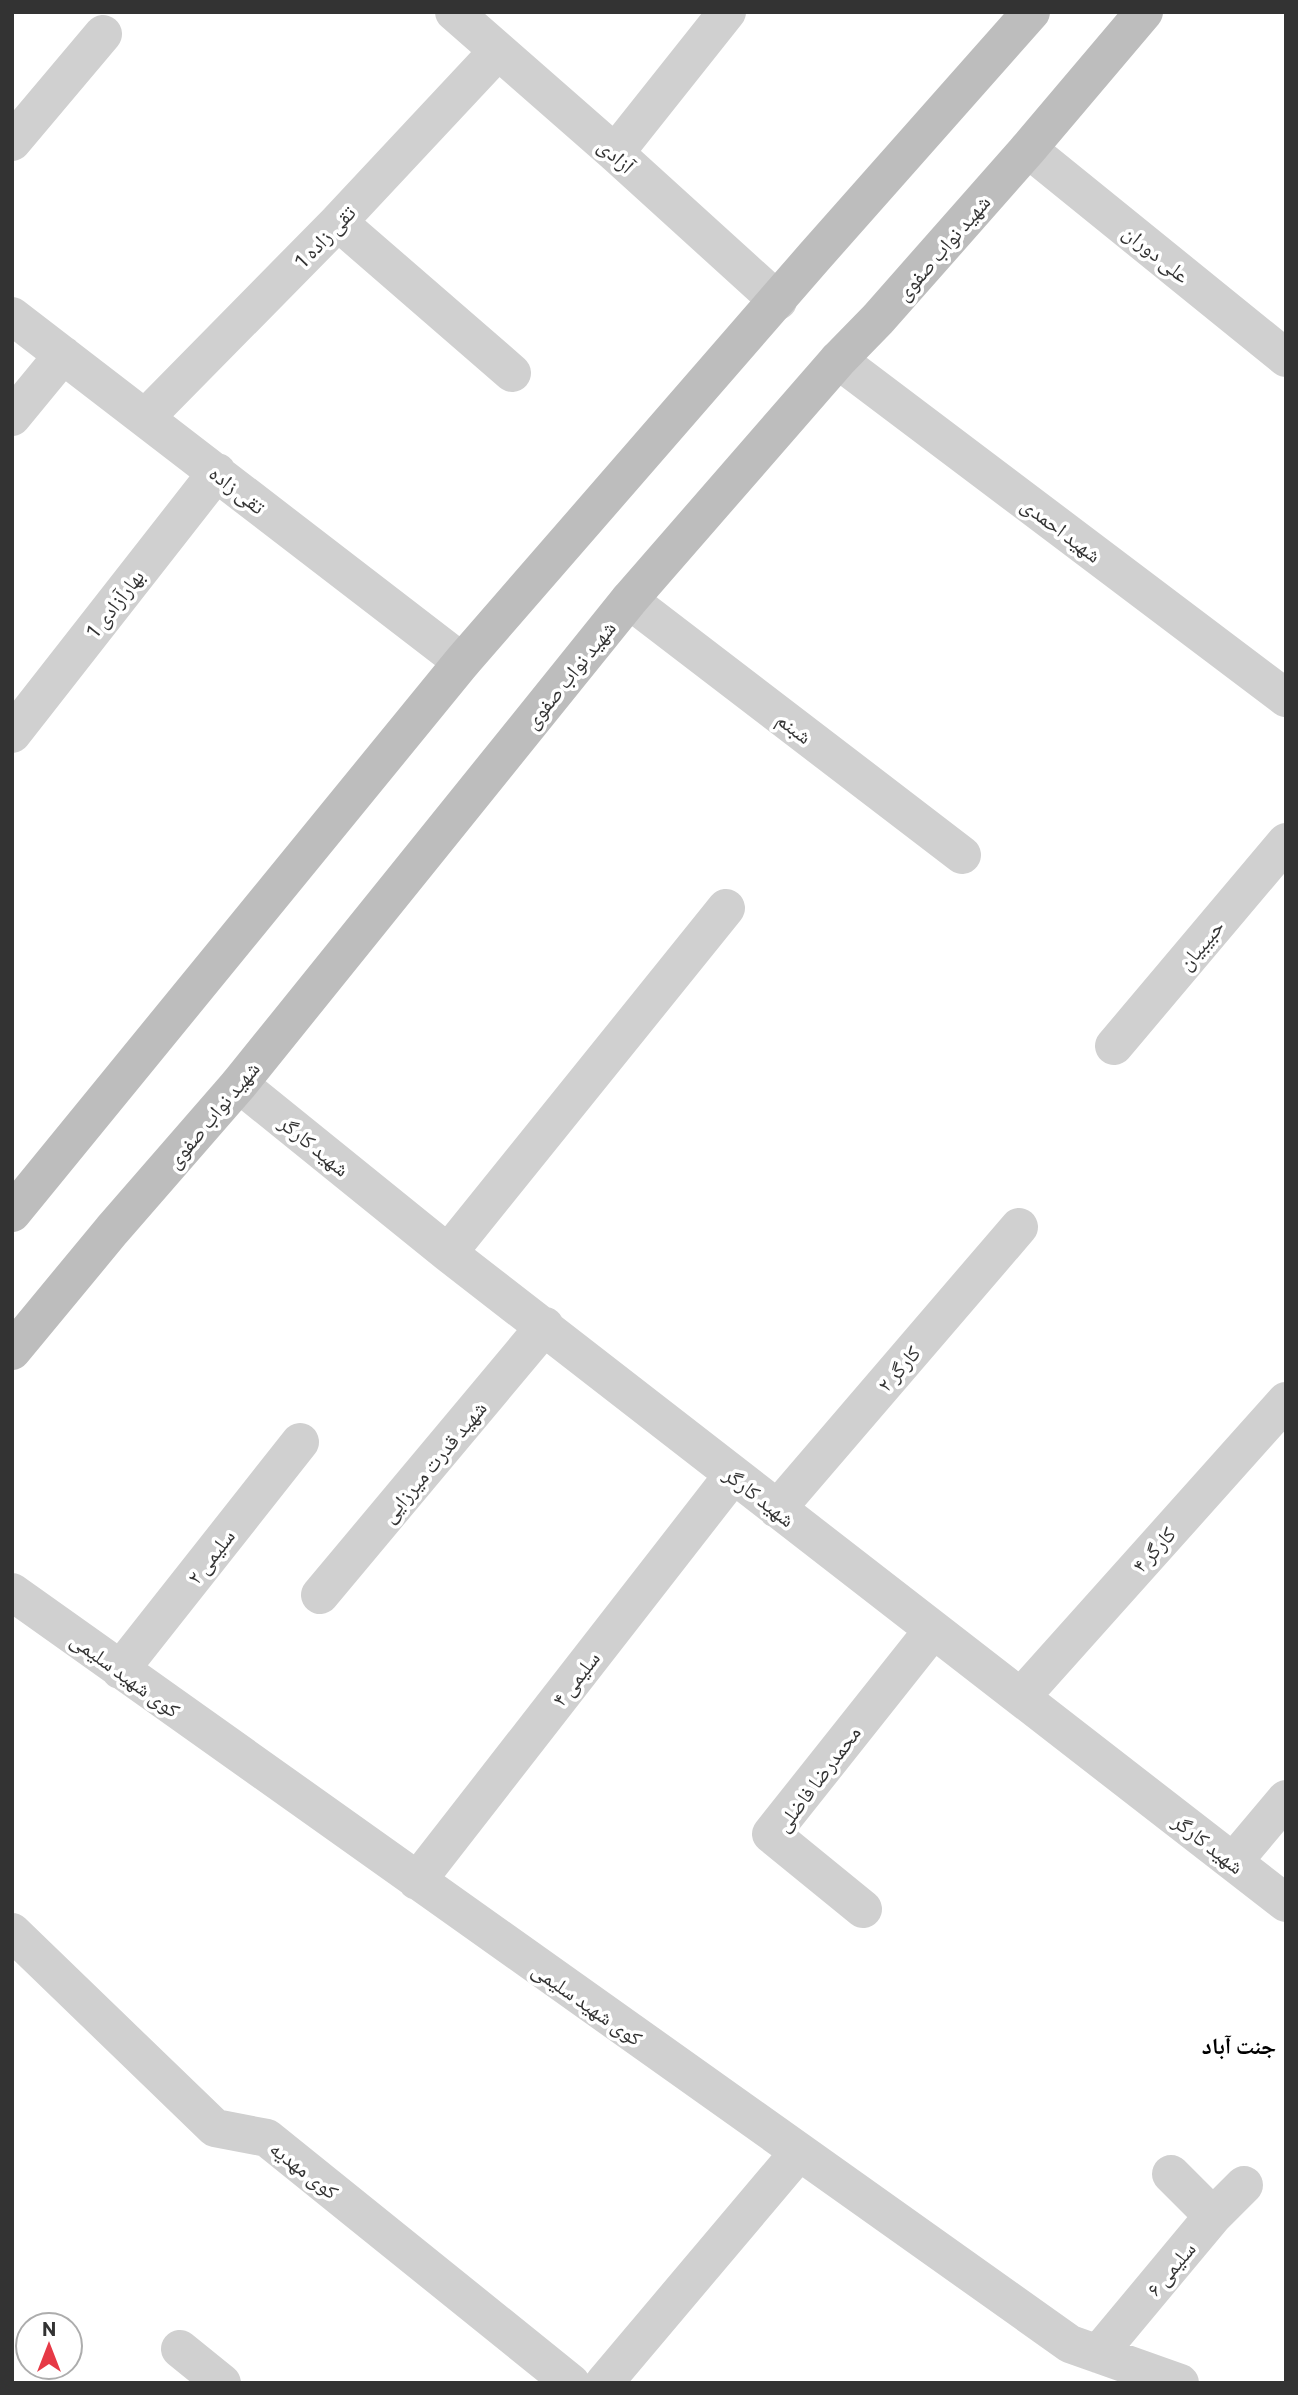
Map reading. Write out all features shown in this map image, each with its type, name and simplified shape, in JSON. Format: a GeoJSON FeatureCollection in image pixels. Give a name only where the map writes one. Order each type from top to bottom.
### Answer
{"type":"FeatureCollection","features":[{"type":"Feature","properties":{"kind":"main road"},"geometry":{"type":"LineString","coordinates":[[12,1213],[462,662],[1031,12]]}},
{"type":"Feature","properties":{"kind":"main road","name":"شهید نواب صفوی"},"geometry":{"type":"LineString","coordinates":[[12,1351],[112,1230],[239,1084],[629,600],[838,360],[878,319],[1028,149],[1144,12]]}},
{"type":"Feature","properties":{"kind":"street","name":"آزادی"},"geometry":{"type":"LineString","coordinates":[[454,12],[778,301]]}},
{"type":"Feature","properties":{"kind":"street"},"geometry":{"type":"LineString","coordinates":[[615,153],[727,12]]}},
{"type":"Feature","properties":{"kind":"street"},"geometry":{"type":"LineString","coordinates":[[12,142],[103,34]]}},
{"type":"Feature","properties":{"kind":"street","name":"تقی زاده 1"},"geometry":{"type":"LineString","coordinates":[[145,418],[338,222],[498,51]]}},
{"type":"Feature","properties":{"kind":"street","name":"علی دوران"},"geometry":{"type":"LineString","coordinates":[[1028,149],[1286,358]]}},
{"type":"Feature","properties":{"kind":"street"},"geometry":{"type":"LineString","coordinates":[[338,222],[512,373]]}},
{"type":"Feature","properties":{"kind":"street","name":"تقی زاده"},"geometry":{"type":"LineString","coordinates":[[12,316],[462,662]]}},
{"type":"Feature","properties":{"kind":"street"},"geometry":{"type":"LineString","coordinates":[[12,417],[64,355]]}},
{"type":"Feature","properties":{"kind":"street","name":"شهید احمدی"},"geometry":{"type":"LineString","coordinates":[[838,360],[1286,698]]}},
{"type":"Feature","properties":{"kind":"street","name":"بهارآزادی 1"},"geometry":{"type":"LineString","coordinates":[[12,734],[216,472]]}},
{"type":"Feature","properties":{"kind":"street","name":"شبنم"},"geometry":{"type":"LineString","coordinates":[[629,600],[962,855]]}},
{"type":"Feature","properties":{"kind":"street","name":"حبیبیان"},"geometry":{"type":"LineString","coordinates":[[1114,1046],[1286,842]]}},
{"type":"Feature","properties":{"kind":"street"},"geometry":{"type":"LineString","coordinates":[[448,1253],[726,908]]}},
{"type":"Feature","properties":{"kind":"street","name":"شهید کارگر"},"geometry":{"type":"LineString","coordinates":[[239,1084],[448,1253],[1286,1903]]}},
{"type":"Feature","properties":{"kind":"street","name":"کارگر ۲"},"geometry":{"type":"LineString","coordinates":[[776,1509],[1019,1227]]}},
{"type":"Feature","properties":{"kind":"street","name":"شهید قدرت میرزایی"},"geometry":{"type":"LineString","coordinates":[[320,1595],[545,1326]]}},
{"type":"Feature","properties":{"kind":"street","name":"کارگر ۴"},"geometry":{"type":"LineString","coordinates":[[1021,1697],[1286,1401]]}},
{"type":"Feature","properties":{"kind":"street","name":"سلیمی ۲"},"geometry":{"type":"LineString","coordinates":[[120,1670],[300,1442]]}},
{"type":"Feature","properties":{"kind":"street","name":"سلیمی ۴"},"geometry":{"type":"LineString","coordinates":[[417,1881],[733,1475]]}},
{"type":"Feature","properties":{"kind":"street","name":"کوی شهید سلیمی"},"geometry":{"type":"LineString","coordinates":[[12,1592],[1070,2344],[1180,2383]]}},
{"type":"Feature","properties":{"kind":"street","name":"محمدرضا فاضلی"},"geometry":{"type":"LineString","coordinates":[[863,1909],[771,1834],[933,1630]]}},
{"type":"Feature","properties":{"kind":"street"},"geometry":{"type":"LineString","coordinates":[[1233,1862],[1286,1799]]}},
{"type":"Feature","properties":{"kind":"street","name":"کوی مهدیه"},"geometry":{"type":"LineString","coordinates":[[12,1931],[215,2127],[267,2138],[572,2383]]}},
{"type":"Feature","properties":{"kind":"street"},"geometry":{"type":"LineString","coordinates":[[604,2383],[799,2152]]}},
{"type":"Feature","properties":{"kind":"street"},"geometry":{"type":"LineString","coordinates":[[1171,2174],[1213,2216]]}},
{"type":"Feature","properties":{"kind":"street","name":"سلیمی ۶"},"geometry":{"type":"LineString","coordinates":[[1098,2354],[1213,2216],[1244,2185]]}},
{"type":"Feature","properties":{"kind":"street"},"geometry":{"type":"LineString","coordinates":[[180,2349],[222,2383]]}},
{"type":"Feature","properties":{"kind":"district","name":"جنت آباد"},"geometry":{"type":"Point","coordinates":[1239,2045]}}]}
